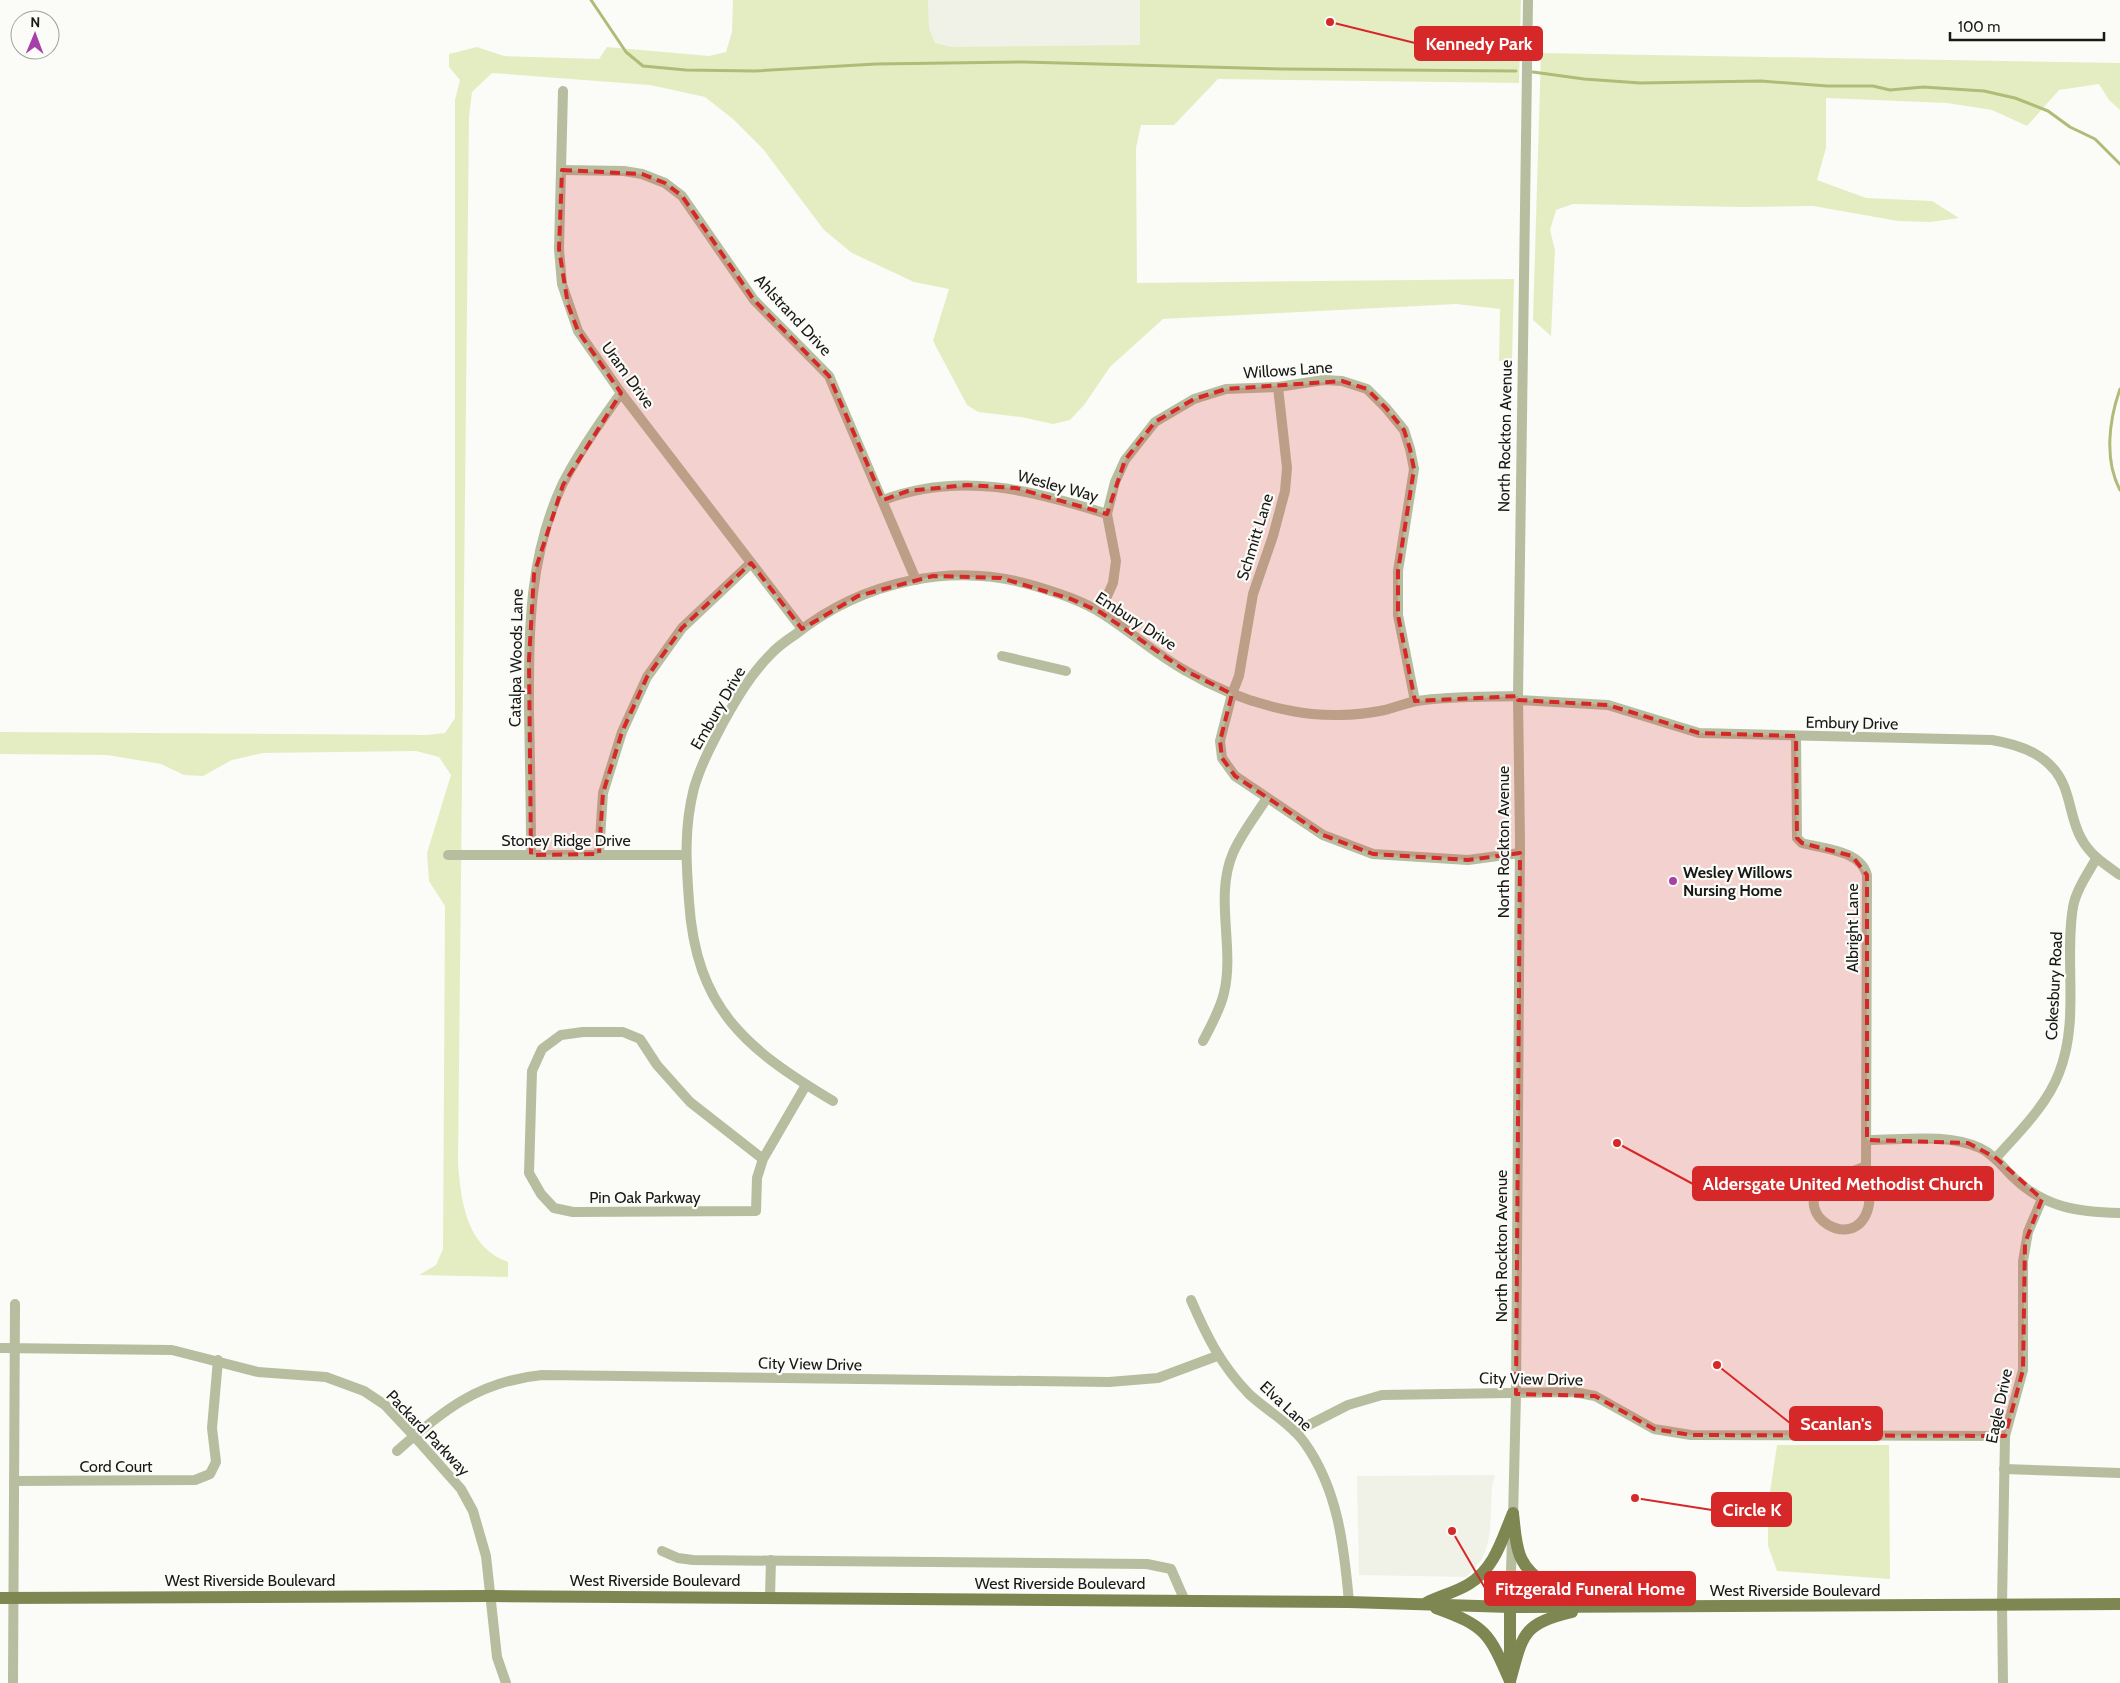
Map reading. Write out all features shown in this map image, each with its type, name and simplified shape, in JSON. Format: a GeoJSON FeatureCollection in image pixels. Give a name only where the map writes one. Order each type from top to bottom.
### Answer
{"type":"FeatureCollection","features":[{"type":"Feature","properties":{"kind":"main road"},"geometry":{"type":"LineString","coordinates":[[1424,1604],[1467,1586],[1487,1570],[1495,1558],[1513,1513]]}},
{"type":"Feature","properties":{"kind":"main road"},"geometry":{"type":"LineString","coordinates":[[1513,1513],[1519,1551],[1522,1560],[1531,1572],[1543,1582],[1591,1607]]}},
{"type":"Feature","properties":{"kind":"main road","name":"West Riverside Boulevard"},"geometry":{"type":"LineString","coordinates":[[6,1597],[490,1596],[1349,1602],[1510,1607],[2120,1604]]}},
{"type":"Feature","properties":{"kind":"main road"},"geometry":{"type":"LineString","coordinates":[[1424,1604],[1465,1619],[1480,1628],[1492,1640],[1510,1682]]}},
{"type":"Feature","properties":{"kind":"main road","name":"North Rockton Avenue"},"geometry":{"type":"LineString","coordinates":[[1510,1607],[1510,1682]]}},
{"type":"Feature","properties":{"kind":"main road"},"geometry":{"type":"LineString","coordinates":[[1510,1682],[1521,1642],[1528,1630],[1557,1616],[1591,1607]]}},
{"type":"Feature","properties":{"kind":"street","name":"North Rockton Avenue"},"geometry":{"type":"LineString","coordinates":[[1510,1607],[1516,1394],[1520,852],[1518,698],[1528,0]]}},
{"type":"Feature","properties":{"kind":"street","name":"Uram Drive"},"geometry":{"type":"LineString","coordinates":[[563,91],[560,249],[562,284],[568,306],[578,330],[621,393],[802,629]]}},
{"type":"Feature","properties":{"kind":"street","name":"Ahlstrand Drive"},"geometry":{"type":"LineString","coordinates":[[562,170],[624,171],[642,174],[665,183],[682,196],[754,300],[829,376],[916,580]]}},
{"type":"Feature","properties":{"kind":"street","name":"Willows Lane"},"geometry":{"type":"LineString","coordinates":[[1100,612],[1113,583],[1116,561],[1107,514],[1115,482],[1125,460],[1155,422],[1194,399],[1226,389],[1278,387],[1324,380],[1342,381],[1367,389],[1404,430],[1414,469],[1398,571],[1398,615],[1415,701]]}},
{"type":"Feature","properties":{"kind":"street","name":"Schmitt Lane"},"geometry":{"type":"LineString","coordinates":[[1278,387],[1287,468],[1285,491],[1274,536],[1253,594],[1239,676],[1232,694],[1220,741],[1222,758],[1235,776],[1323,836],[1373,854],[1468,860],[1520,852]]}},
{"type":"Feature","properties":{"kind":"street","name":"Catalpa Woods Lane"},"geometry":{"type":"LineString","coordinates":[[531,855],[529,660],[530,613],[534,574],[546,528],[563,485],[602,420],[621,393]]}},
{"type":"Feature","properties":{"kind":"street","name":"Wesley Way"},"geometry":{"type":"LineString","coordinates":[[883,500],[908,491],[967,485],[1016,488],[1107,514]]}},
{"type":"Feature","properties":{"kind":"street"},"geometry":{"type":"LineString","coordinates":[[598,854],[603,793],[622,732],[647,677],[682,628],[751,562]]}},
{"type":"Feature","properties":{"kind":"street","name":"Embury Drive"},"geometry":{"type":"LineString","coordinates":[[833,1101],[806,1085],[752,1046],[732,1024],[707,985],[694,946],[685,855],[694,789],[715,738],[751,677],[770,653],[822,614],[858,596],[899,582],[951,576],[1001,578],[1071,598],[1100,612],[1186,671],[1232,694],[1293,712],[1341,715],[1382,710],[1415,701],[1518,698],[1608,705],[1699,733],[1992,740],[2026,749],[2043,758],[2054,769],[2064,786],[2081,838],[2096,859],[2120,875]]}},
{"type":"Feature","properties":{"kind":"street"},"geometry":{"type":"LineString","coordinates":[[1002,656],[1066,671]]}},
{"type":"Feature","properties":{"kind":"street","name":"Albright Lane"},"geometry":{"type":"LineString","coordinates":[[1796,736],[1797,838],[1802,843],[1852,856],[1860,862],[1867,875],[1866,1166],[1869,1208],[1865,1217],[1858,1224],[1848,1229],[1827,1226],[1816,1211],[1814,1200],[1817,1190],[1824,1182],[1866,1166]]}},
{"type":"Feature","properties":{"kind":"street"},"geometry":{"type":"LineString","coordinates":[[1203,1041],[1217,1014],[1224,991],[1226,966],[1225,887],[1232,853],[1267,798]]}},
{"type":"Feature","properties":{"kind":"street","name":"Stoney Ridge Drive"},"geometry":{"type":"LineString","coordinates":[[448,855],[685,855]]}},
{"type":"Feature","properties":{"kind":"street","name":"Cokesbury Road"},"geometry":{"type":"LineString","coordinates":[[1996,1158],[2046,1098],[2063,1063],[2071,1007],[2073,905],[2082,883],[2096,859]]}},
{"type":"Feature","properties":{"kind":"street","name":"Pin Oak Parkway"},"geometry":{"type":"LineString","coordinates":[[583,1032],[623,1032],[640,1039],[657,1065],[690,1102],[763,1159],[758,1178],[756,1211],[573,1212],[554,1208],[541,1194],[529,1173],[532,1071],[542,1049],[561,1035],[583,1032]]}},
{"type":"Feature","properties":{"kind":"street"},"geometry":{"type":"LineString","coordinates":[[763,1159],[806,1085]]}},
{"type":"Feature","properties":{"kind":"street"},"geometry":{"type":"LineString","coordinates":[[1867,1140],[1952,1140],[1968,1143],[1996,1158],[2021,1184],[2042,1198],[2068,1209],[2085,1213],[2120,1213]]}},
{"type":"Feature","properties":{"kind":"street","name":"Eagle Drive"},"geometry":{"type":"LineString","coordinates":[[2004,1683],[2002,1605],[2005,1436],[2023,1370],[2023,1261],[2025,1243],[2042,1198]]}},
{"type":"Feature","properties":{"kind":"street","name":"Elva Lane"},"geometry":{"type":"LineString","coordinates":[[1191,1300],[1217,1356],[1250,1394],[1304,1442],[1324,1479],[1336,1507],[1346,1567],[1349,1602]]}},
{"type":"Feature","properties":{"kind":"street"},"geometry":{"type":"LineString","coordinates":[[13,1683],[6,1597],[15,1481],[16,1304]]}},
{"type":"Feature","properties":{"kind":"street","name":"Packard Parkway"},"geometry":{"type":"LineString","coordinates":[[0,1348],[155,1348],[218,1360],[258,1372],[326,1377],[364,1391],[384,1405],[414,1436],[461,1489],[473,1511],[486,1556],[497,1657],[506,1683]]}},
{"type":"Feature","properties":{"kind":"street","name":"City View Drive"},"geometry":{"type":"LineString","coordinates":[[397,1451],[446,1409],[475,1392],[521,1377],[542,1375],[1109,1382],[1158,1378],[1217,1356]]}},
{"type":"Feature","properties":{"kind":"street","name":"Cord Court"},"geometry":{"type":"LineString","coordinates":[[15,1481],[195,1480],[205,1478],[214,1469],[216,1462],[212,1428],[218,1360]]}},
{"type":"Feature","properties":{"kind":"street","name":"City View Drive"},"geometry":{"type":"LineString","coordinates":[[1295,1432],[1348,1405],[1382,1395],[1574,1392],[1595,1396],[1654,1429],[1691,1435],[2005,1436]]}},
{"type":"Feature","properties":{"kind":"street"},"geometry":{"type":"LineString","coordinates":[[2004,1469],[2120,1472]]}},
{"type":"Feature","properties":{"kind":"street"},"geometry":{"type":"LineString","coordinates":[[662,1551],[678,1558],[693,1560],[1166,1566],[1174,1572],[1184,1601]]}},
{"type":"Feature","properties":{"kind":"street"},"geometry":{"type":"LineString","coordinates":[[770,1598],[771,1560]]}},
{"type":"Feature","properties":{"kind":"highlighted area"},"geometry":{"type":"Polygon","coordinates":[[[562,170],[642,174],[665,183],[682,196],[754,300],[829,376],[883,500],[908,491],[967,485],[1016,488],[1107,514],[1125,460],[1155,422],[1194,399],[1226,389],[1342,381],[1367,389],[1386,408],[1404,430],[1410,449],[1414,469],[1398,571],[1398,615],[1415,701],[1518,696],[1518,700],[1608,705],[1699,733],[1796,736],[1797,838],[1802,843],[1852,856],[1867,875],[1867,1140],[1968,1143],[1996,1158],[2042,1199],[2025,1243],[2023,1370],[2005,1436],[1691,1435],[1654,1429],[1595,1396],[1516,1394],[1520,853],[1468,860],[1373,854],[1323,835],[1235,776],[1222,758],[1220,741],[1232,694],[1186,671],[1100,612],[1071,599],[1001,578],[933,576],[858,596],[802,629],[751,563],[682,628],[647,677],[622,732],[603,793],[599,854],[531,855],[529,660],[534,574],[563,485],[621,393],[578,331],[568,305],[559,249],[562,170]]]}},
{"type":"Feature","properties":{"kind":"shaded area"},"geometry":{"type":"Polygon","coordinates":[[[737,0],[1140,0],[1140,55],[737,48],[737,0]]]}},
{"type":"Feature","properties":{"kind":"shaded area"},"geometry":{"type":"Polygon","coordinates":[[[1495,1475],[1492,1486],[1490,1533],[1486,1550],[1480,1562],[1466,1577],[1359,1575],[1357,1476],[1495,1475]]]}},
{"type":"Feature","properties":{"kind":"green space"},"geometry":{"type":"Polygon","coordinates":[[[733,0],[928,0],[929,28],[935,43],[951,47],[1140,45],[1140,0],[1521,0],[1519,83],[1218,79],[1174,125],[1141,125],[1136,148],[1137,283],[1514,279],[1512,360],[1499,361],[1500,309],[1456,304],[1163,319],[1110,367],[1084,405],[1070,420],[1053,424],[1021,417],[978,412],[967,405],[933,341],[949,289],[914,282],[852,253],[824,230],[763,149],[733,119],[705,97],[650,85],[492,73],[472,92],[469,117],[458,1163],[461,1192],[468,1221],[483,1246],[494,1255],[508,1262],[508,1277],[419,1275],[436,1265],[443,1249],[445,906],[429,881],[427,853],[451,775],[439,757],[416,751],[263,753],[232,760],[203,776],[184,775],[161,764],[107,755],[0,754],[0,732],[427,735],[445,733],[455,718],[455,100],[460,80],[449,67],[449,54],[477,47],[504,56],[599,59],[607,47],[709,56],[726,52],[732,32],[733,0]]]}},
{"type":"Feature","properties":{"kind":"green space"},"geometry":{"type":"Polygon","coordinates":[[[1541,53],[2120,63],[2120,110],[2109,100],[2099,84],[2059,90],[2027,126],[1992,110],[1947,103],[1826,98],[1826,148],[1817,180],[1866,198],[1932,201],[1959,218],[1930,222],[1898,221],[1813,206],[1743,207],[1573,204],[1556,210],[1550,230],[1555,250],[1551,336],[1533,320],[1541,53]]]}},
{"type":"Feature","properties":{"kind":"green space"},"geometry":{"type":"Polygon","coordinates":[[[1777,1445],[1889,1445],[1890,1579],[1777,1571],[1768,1546],[1768,1506],[1777,1445]]]}},
{"type":"Feature","properties":{"kind":"waterway"},"geometry":{"type":"LineString","coordinates":[[591,0],[626,52],[643,66],[686,70],[755,71],[876,64],[1024,62],[1281,69],[1516,71]]}},
{"type":"Feature","properties":{"kind":"waterway"},"geometry":{"type":"LineString","coordinates":[[1533,72],[1584,79],[1640,83],[1761,81],[1827,86],[1873,86],[1890,90],[1923,87],[1984,91],[2015,98],[2048,111],[2070,127],[2095,139],[2120,164]]}},
{"type":"Feature","properties":{"kind":"waterway"},"geometry":{"type":"LineString","coordinates":[[2120,389],[2113,414],[2110,440],[2112,466],[2120,490]]}},
{"type":"Feature","properties":{"kind":"place","name":"Kennedy Park"},"geometry":{"type":"Point","coordinates":[1330,22]}},
{"type":"Feature","properties":{"kind":"place","name":"Wesley Willows Nursing Home"},"geometry":{"type":"Point","coordinates":[1673,881]}},
{"type":"Feature","properties":{"kind":"place","name":"Aldersgate United Methodist Church"},"geometry":{"type":"Point","coordinates":[1617,1143]}},
{"type":"Feature","properties":{"kind":"place","name":"Scanlan's"},"geometry":{"type":"Point","coordinates":[1717,1365]}},
{"type":"Feature","properties":{"kind":"place","name":"Circle K"},"geometry":{"type":"Point","coordinates":[1635,1498]}},
{"type":"Feature","properties":{"kind":"place","name":"Fitzgerald Funeral Home"},"geometry":{"type":"Point","coordinates":[1452,1531]}}]}
